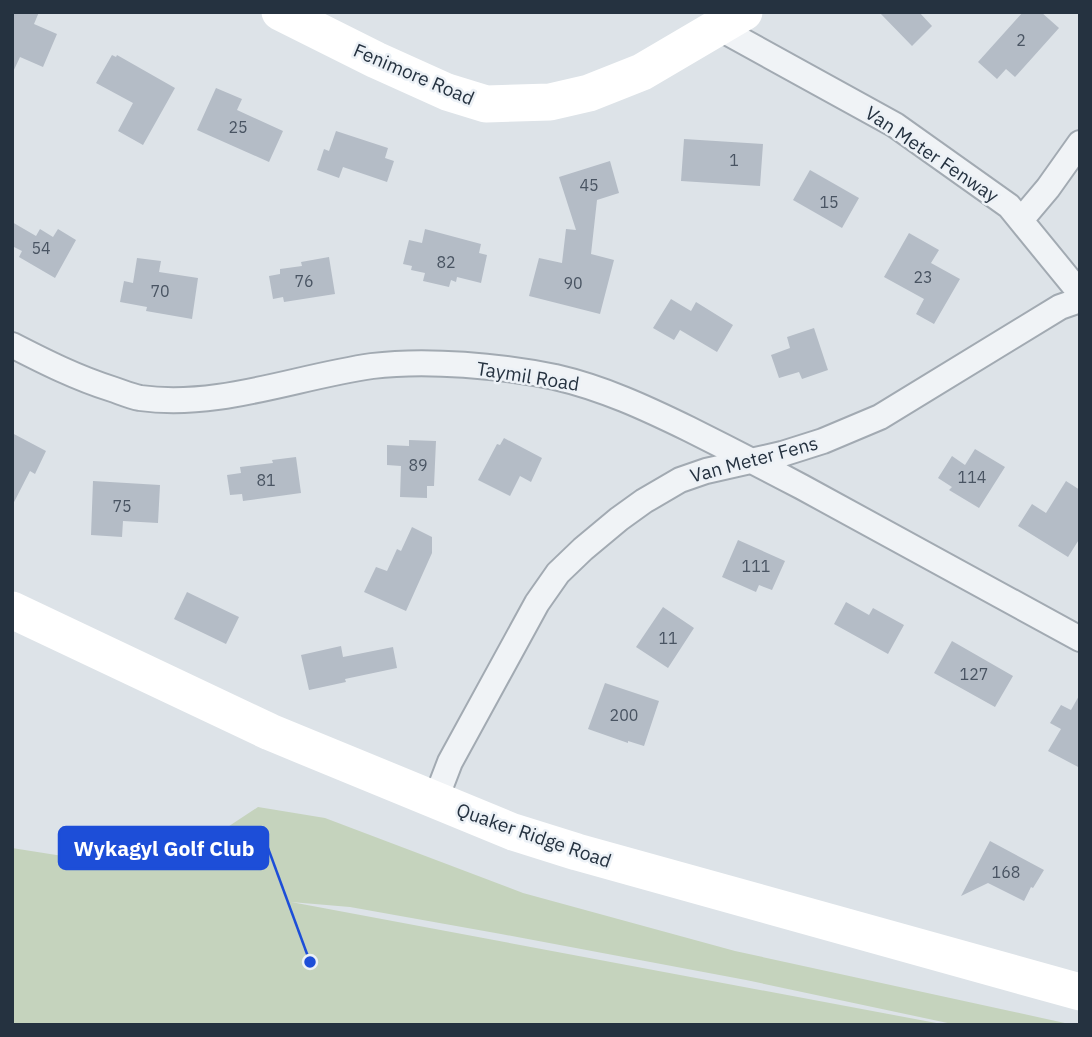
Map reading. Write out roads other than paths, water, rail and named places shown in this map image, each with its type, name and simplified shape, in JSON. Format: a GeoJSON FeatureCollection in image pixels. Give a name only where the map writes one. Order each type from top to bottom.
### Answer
{"type":"FeatureCollection","features":[{"type":"Feature","properties":{"kind":"street","name":"Fenimore Road"},"geometry":{"type":"LineString","coordinates":[[280,12],[447,92],[486,104],[550,103],[589,93],[642,72],[732,20]]}},
{"type":"Feature","properties":{"kind":"street","name":"Van Meter Fenway"},"geometry":{"type":"LineString","coordinates":[[732,20],[895,125],[1009,206],[1080,293]]}},
{"type":"Feature","properties":{"kind":"street"},"geometry":{"type":"LineString","coordinates":[[1021,220],[1080,144]]}},
{"type":"Feature","properties":{"kind":"street","name":"Van Meter Fens"},"geometry":{"type":"LineString","coordinates":[[435,801],[450,762],[537,603],[558,573],[610,526],[644,500],[680,480],[706,471],[782,454],[823,441],[880,417],[1060,307],[1080,300]]}},
{"type":"Feature","properties":{"kind":"street","name":"Taymil Road"},"geometry":{"type":"LineString","coordinates":[[12,345],[93,383],[136,397],[172,401],[208,399],[373,366],[407,364],[447,364],[500,369],[598,389],[641,406],[754,461],[1080,639]]}},
{"type":"Feature","properties":{"kind":"street","name":"Quaker Ridge Road"},"geometry":{"type":"LineString","coordinates":[[12,610],[270,732],[513,832],[1080,992]]}},
{"type":"Feature","properties":{"kind":"place","name":"Wykagyl Golf Club"},"geometry":{"type":"Point","coordinates":[310,962]}}]}
